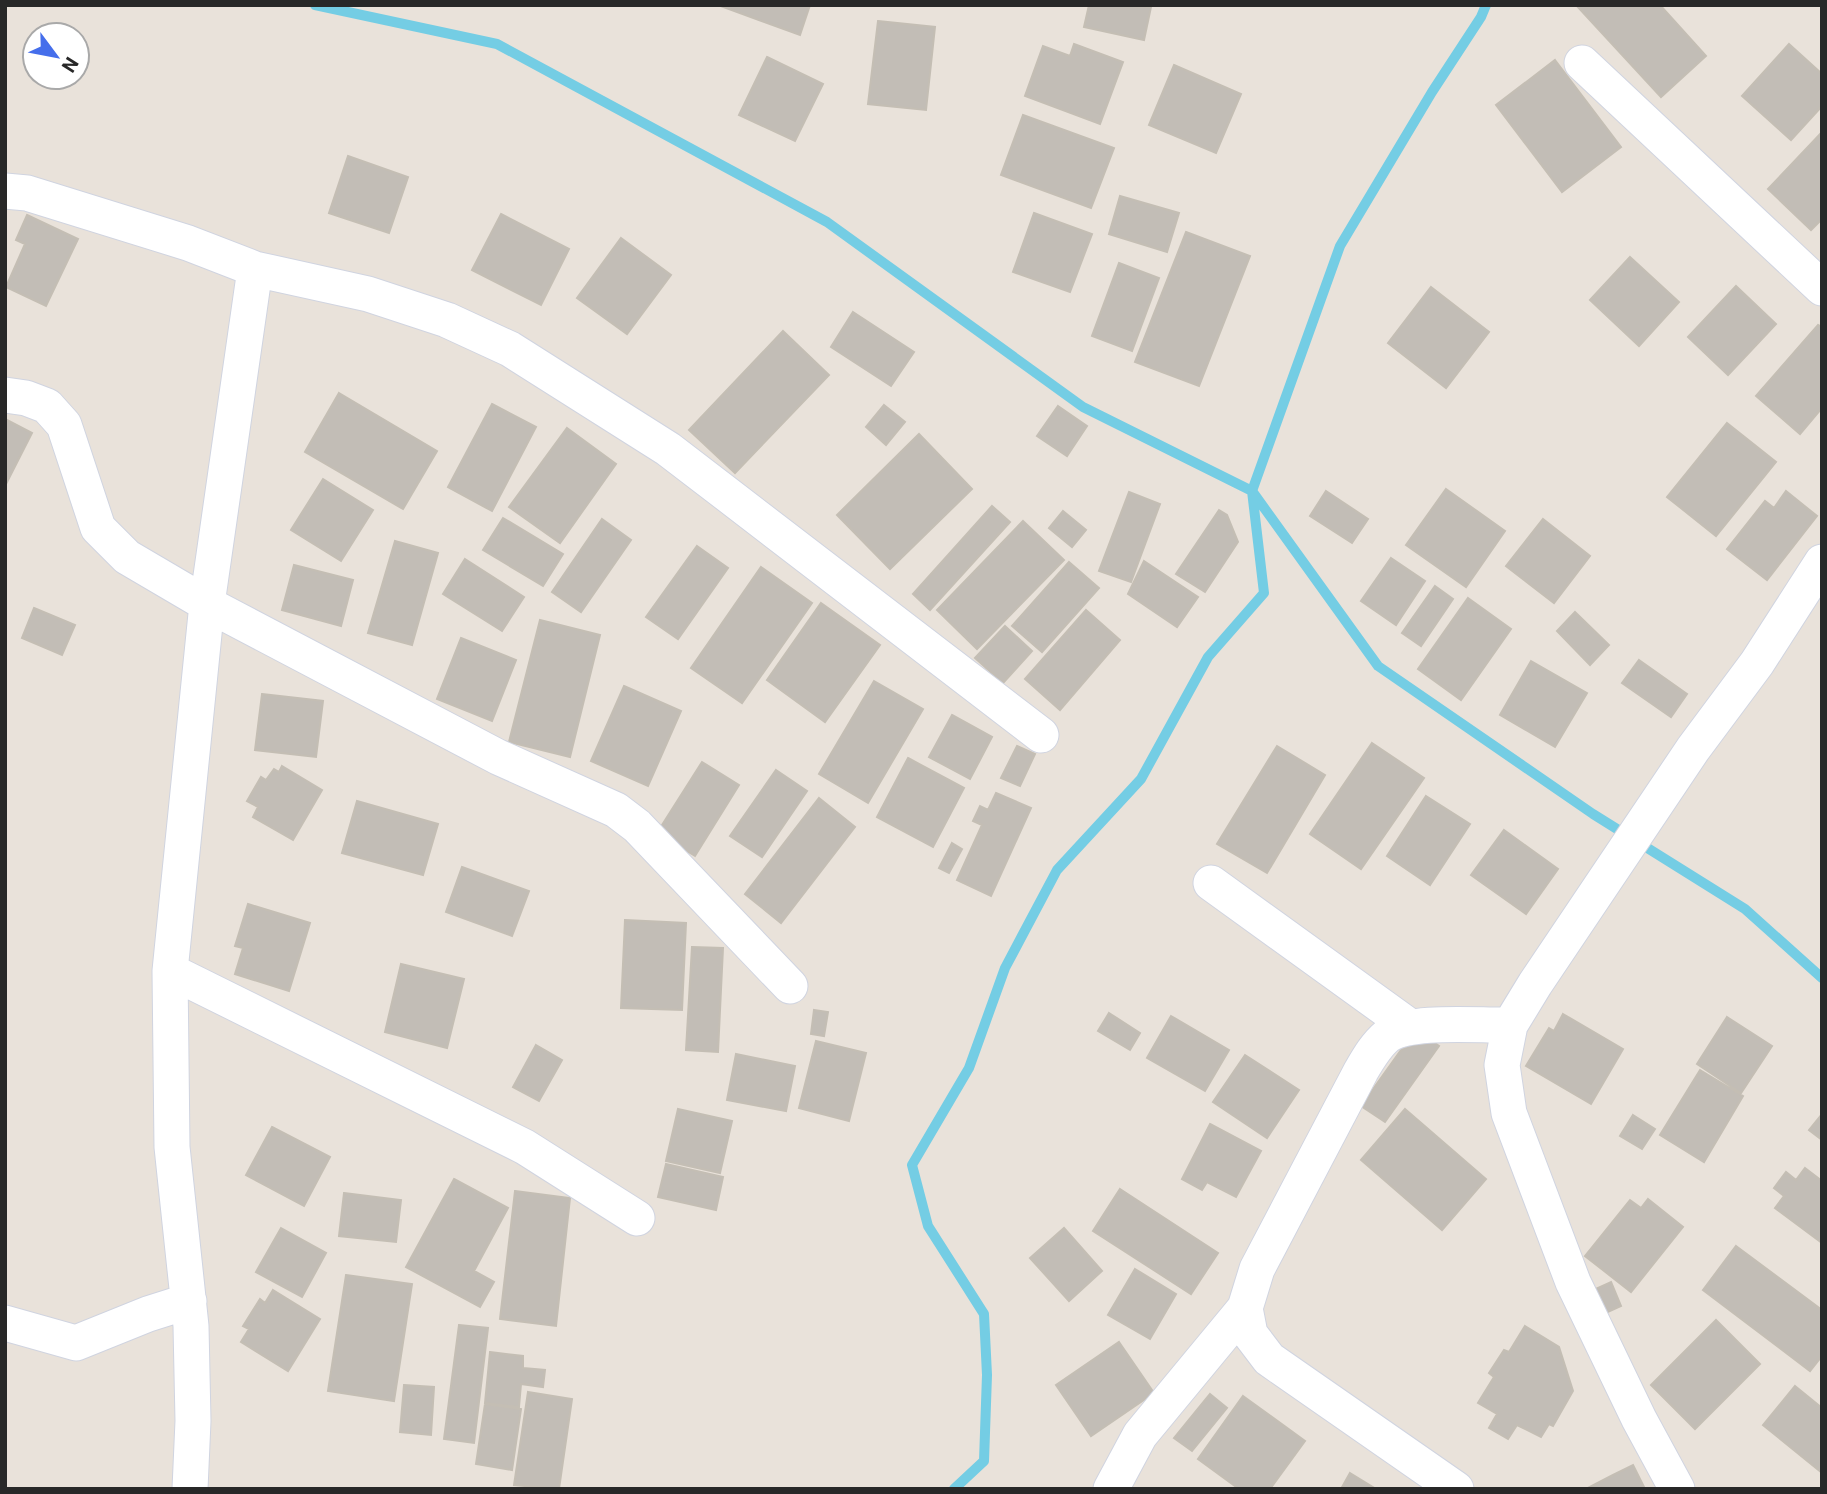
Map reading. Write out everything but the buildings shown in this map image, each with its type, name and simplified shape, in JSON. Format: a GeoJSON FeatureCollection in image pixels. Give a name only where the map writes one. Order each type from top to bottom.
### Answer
{"type":"FeatureCollection","features":[{"type":"Feature","properties":{"kind":"street"},"geometry":{"type":"LineString","coordinates":[[1582,63],[1822,288]]}},
{"type":"Feature","properties":{"kind":"street"},"geometry":{"type":"LineString","coordinates":[[5,191],[27,193],[188,243],[255,269],[368,293],[447,320],[510,349],[668,449],[1041,735]]}},
{"type":"Feature","properties":{"kind":"street"},"geometry":{"type":"LineString","coordinates":[[190,1489],[193,1422],[188,1301],[173,1147],[170,971],[206,604],[255,269]]}},
{"type":"Feature","properties":{"kind":"street"},"geometry":{"type":"LineString","coordinates":[[5,395],[26,398],[47,406],[64,425],[98,528],[127,557],[206,604],[498,757],[616,810],[637,826],[790,986]]}},
{"type":"Feature","properties":{"kind":"street"},"geometry":{"type":"LineString","coordinates":[[1677,1489],[1639,1419],[1573,1282],[1509,1113],[1502,1065],[1510,1026],[1535,984],[1685,760],[1757,663],[1822,562]]}},
{"type":"Feature","properties":{"kind":"street"},"geometry":{"type":"LineString","coordinates":[[1211,883],[1409,1026]]}},
{"type":"Feature","properties":{"kind":"street"},"geometry":{"type":"LineString","coordinates":[[170,971],[525,1147],[637,1218]]}},
{"type":"Feature","properties":{"kind":"street"},"geometry":{"type":"LineString","coordinates":[[1111,1489],[1140,1435],[1245,1308],[1257,1269],[1361,1071],[1377,1047],[1388,1036],[1409,1026],[1510,1026]]}},
{"type":"Feature","properties":{"kind":"street"},"geometry":{"type":"LineString","coordinates":[[5,1323],[76,1343],[188,1301]]}},
{"type":"Feature","properties":{"kind":"street"},"geometry":{"type":"LineString","coordinates":[[1245,1308],[1250,1334],[1269,1359],[1457,1489]]}},
{"type":"Feature","properties":{"kind":"waterway"},"geometry":{"type":"LineString","coordinates":[[315,5],[497,44],[827,222],[1083,407],[1252,491],[1378,666],[1593,814],[1745,909],[1822,978]]}},
{"type":"Feature","properties":{"kind":"waterway"},"geometry":{"type":"LineString","coordinates":[[954,1489],[984,1461],[987,1375],[984,1314],[928,1226],[912,1165],[969,1068],[1005,968],[1057,870],[1141,779],[1208,657],[1264,593],[1252,491],[1340,246],[1486,5]]}}]}
